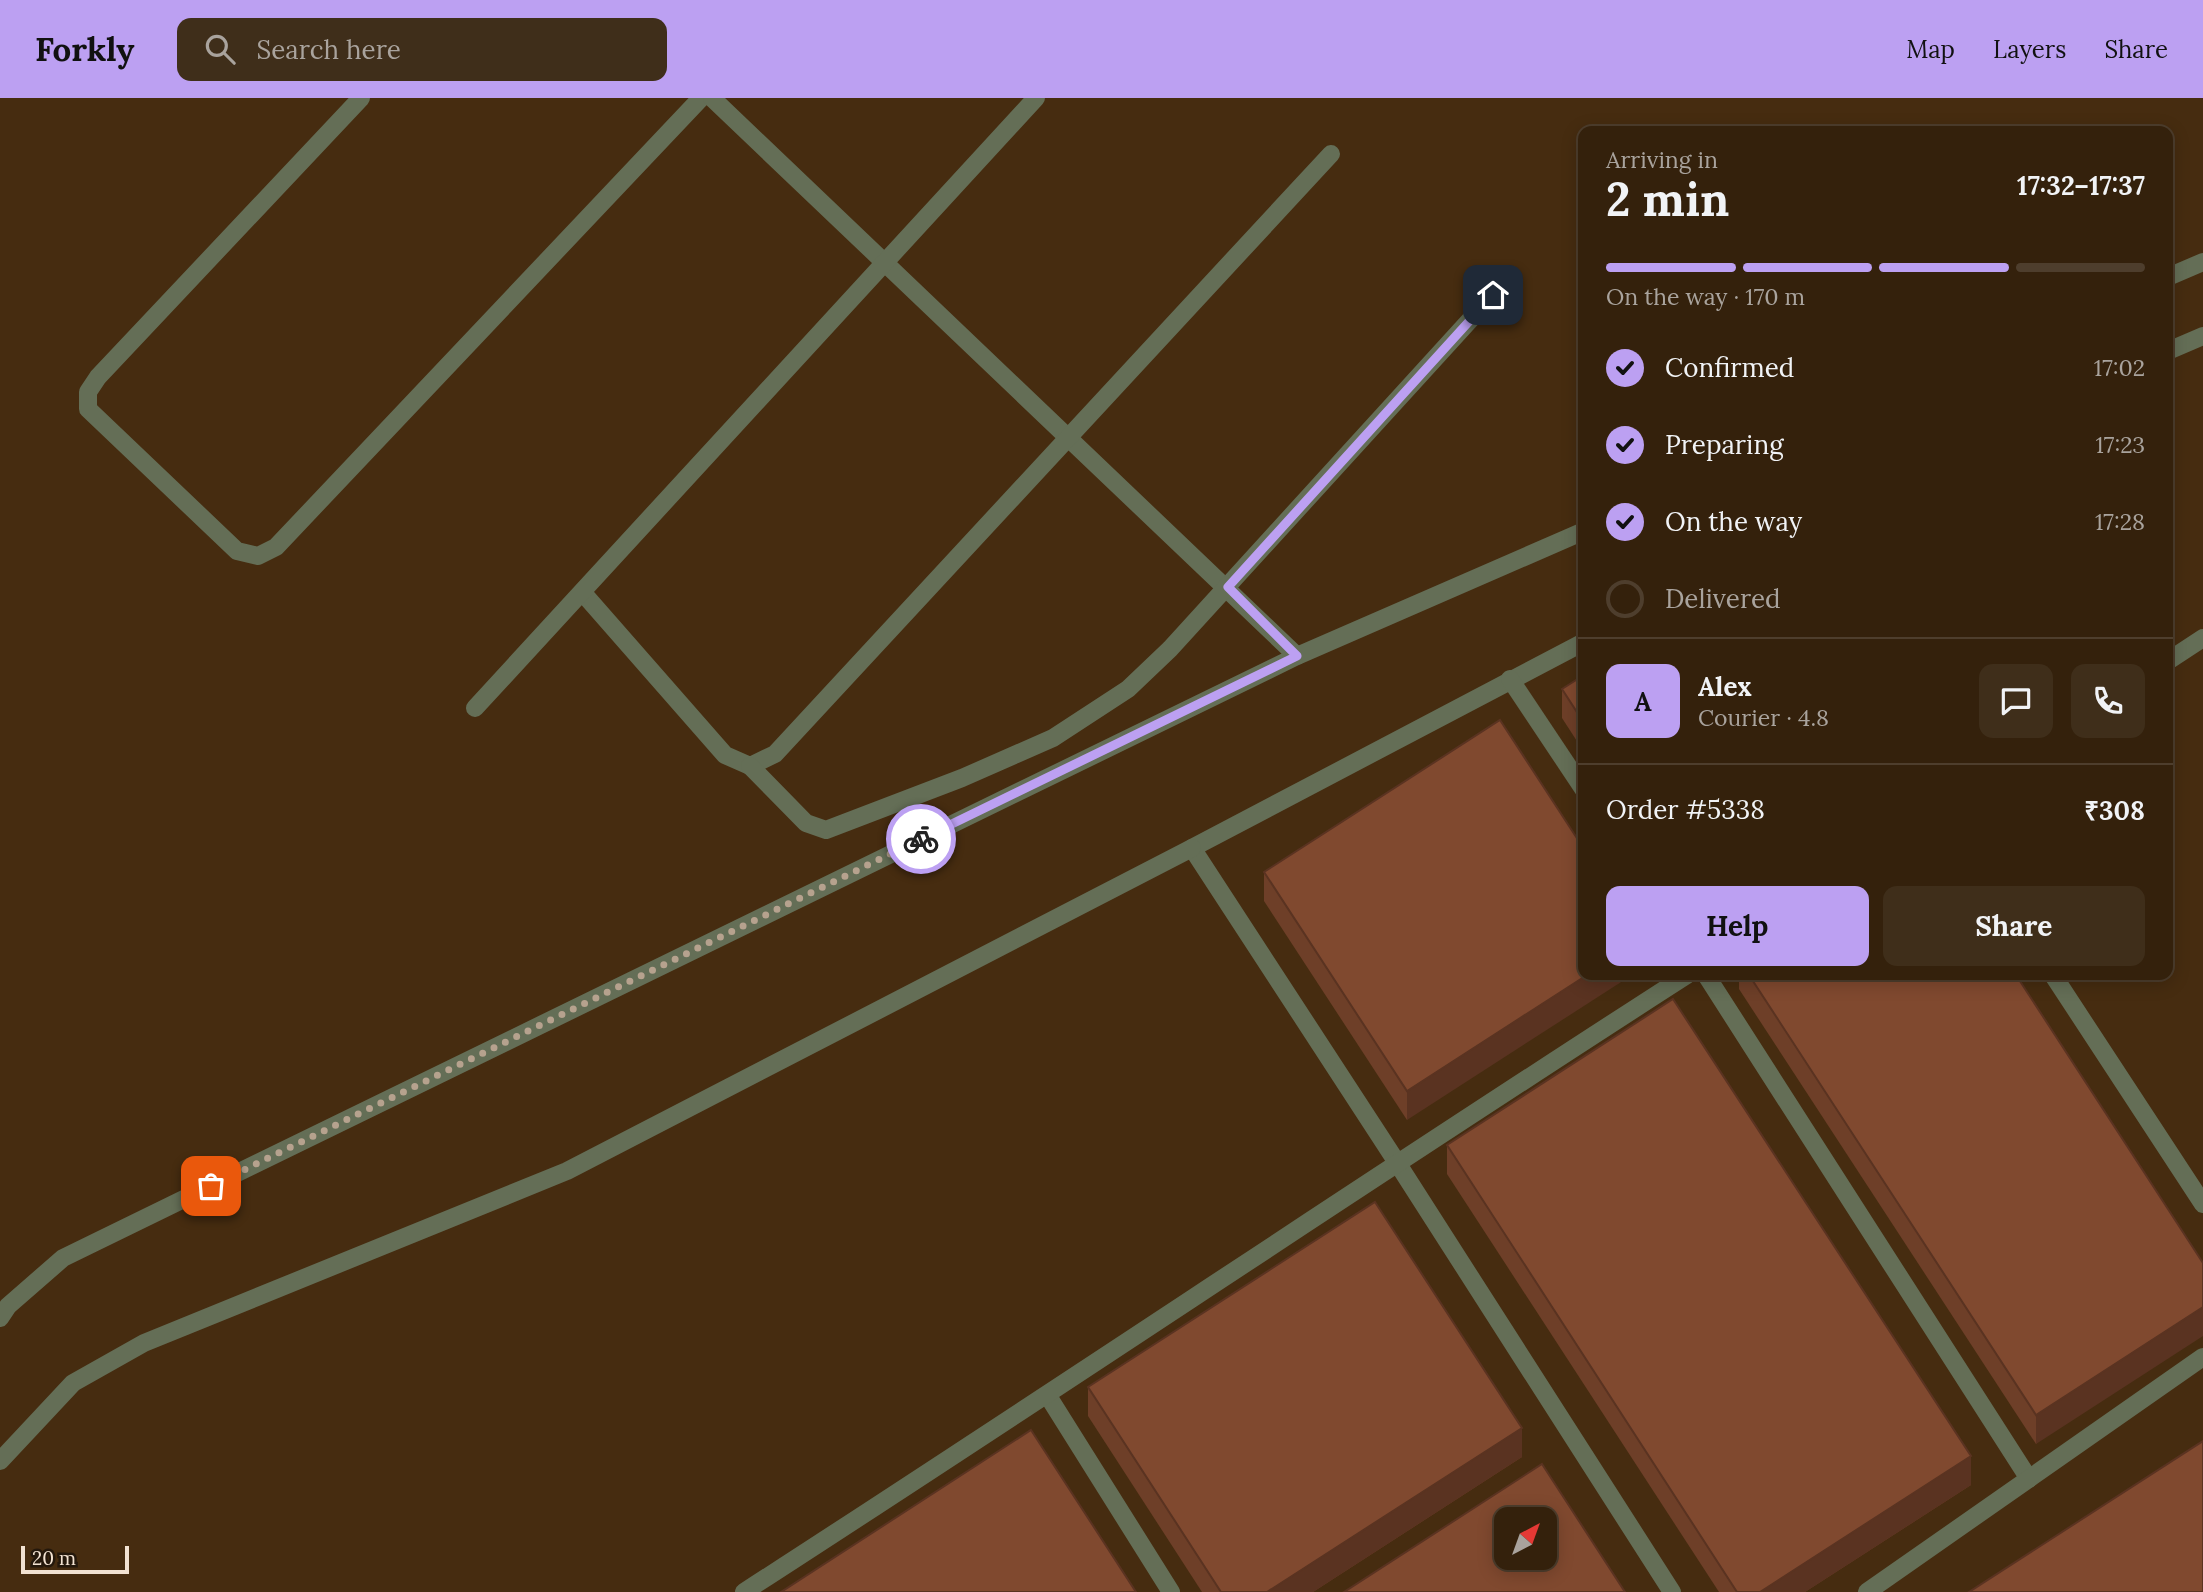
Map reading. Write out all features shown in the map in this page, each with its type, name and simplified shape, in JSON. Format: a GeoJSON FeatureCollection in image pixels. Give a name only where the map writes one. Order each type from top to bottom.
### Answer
{"type":"FeatureCollection","features":[{"type":"Feature","properties":{"kind":"street"},"geometry":{"type":"LineString","coordinates":[[361,98],[98,377],[88,392],[88,409],[237,551],[258,556],[276,547],[701,98]]}},
{"type":"Feature","properties":{"kind":"street"},"geometry":{"type":"LineString","coordinates":[[712,98],[1228,587],[1297,656]]}},
{"type":"Feature","properties":{"kind":"street"},"geometry":{"type":"LineString","coordinates":[[475,708],[1037,98]]}},
{"type":"Feature","properties":{"kind":"street"},"geometry":{"type":"LineString","coordinates":[[750,766],[775,754],[1331,154]]}},
{"type":"Feature","properties":{"kind":"street"},"geometry":{"type":"LineString","coordinates":[[2173,275],[2203,262]]}},
{"type":"Feature","properties":{"kind":"street"},"geometry":{"type":"LineString","coordinates":[[583,593],[725,755],[750,766],[806,823],[826,830],[962,778],[1053,738],[1128,689],[1228,587],[1511,275]]}},
{"type":"Feature","properties":{"kind":"street"},"geometry":{"type":"LineString","coordinates":[[2173,349],[2203,336]]}},
{"type":"Feature","properties":{"kind":"street"},"geometry":{"type":"LineString","coordinates":[[0,1318],[8,1306],[62,1258],[1297,656],[1578,534]]}},
{"type":"Feature","properties":{"kind":"street"},"geometry":{"type":"LineString","coordinates":[[2173,658],[2203,638]]}},
{"type":"Feature","properties":{"kind":"street"},"geometry":{"type":"LineString","coordinates":[[0,1461],[74,1383],[144,1343],[568,1171],[1578,645]]}},
{"type":"Feature","properties":{"kind":"street"},"geometry":{"type":"LineString","coordinates":[[1510,679],[1578,781]]}},
{"type":"Feature","properties":{"kind":"street"},"geometry":{"type":"LineString","coordinates":[[1192,848],[1672,1592]]}},
{"type":"Feature","properties":{"kind":"street"},"geometry":{"type":"LineString","coordinates":[[744,1592],[1048,1396],[1396,1161],[1679,980]]}},
{"type":"Feature","properties":{"kind":"street"},"geometry":{"type":"LineString","coordinates":[[1709,980],[2029,1479]]}},
{"type":"Feature","properties":{"kind":"street"},"geometry":{"type":"LineString","coordinates":[[2056,980],[2203,1204]]}},
{"type":"Feature","properties":{"kind":"street"},"geometry":{"type":"LineString","coordinates":[[1867,1592],[2203,1357]]}},
{"type":"Feature","properties":{"kind":"street"},"geometry":{"type":"LineString","coordinates":[[1048,1396],[1171,1592]]}},
{"type":"Feature","properties":{"kind":"building"},"geometry":{"type":"Polygon","coordinates":[[[1578,679],[1578,714],[1562,689],[1578,679]]]}},
{"type":"Feature","properties":{"kind":"building"},"geometry":{"type":"Polygon","coordinates":[[[1500,720],[1578,840],[1579,980],[1407,1091],[1264,872],[1500,720]]]}},
{"type":"Feature","properties":{"kind":"building"},"geometry":{"type":"Polygon","coordinates":[[[1752,980],[2019,980],[2203,1263],[2203,1307],[2036,1415],[1752,980]]]}},
{"type":"Feature","properties":{"kind":"building"},"geometry":{"type":"Polygon","coordinates":[[[1673,999],[1971,1456],[1760,1592],[1737,1592],[1447,1145],[1673,999]]]}},
{"type":"Feature","properties":{"kind":"building"},"geometry":{"type":"Polygon","coordinates":[[[1375,1202],[1522,1428],[1267,1592],[1221,1592],[1088,1387],[1375,1202]]]}},
{"type":"Feature","properties":{"kind":"building"},"geometry":{"type":"Polygon","coordinates":[[[1031,1430],[1136,1592],[781,1592],[1031,1430]]]}},
{"type":"Feature","properties":{"kind":"building"},"geometry":{"type":"Polygon","coordinates":[[[2203,1441],[2203,1592],[1969,1592],[2203,1441]]]}},
{"type":"Feature","properties":{"kind":"building"},"geometry":{"type":"Polygon","coordinates":[[[1542,1464],[1625,1592],[1344,1592],[1542,1464]]]}},
{"type":"Feature","properties":{"kind":"way so far"},"geometry":{"type":"LineString","coordinates":[[211,1186],[921,839]]}},
{"type":"Feature","properties":{"kind":"route"},"geometry":{"type":"LineString","coordinates":[[921,839],[1297,656],[1228,587],[1493,295]]}}]}
